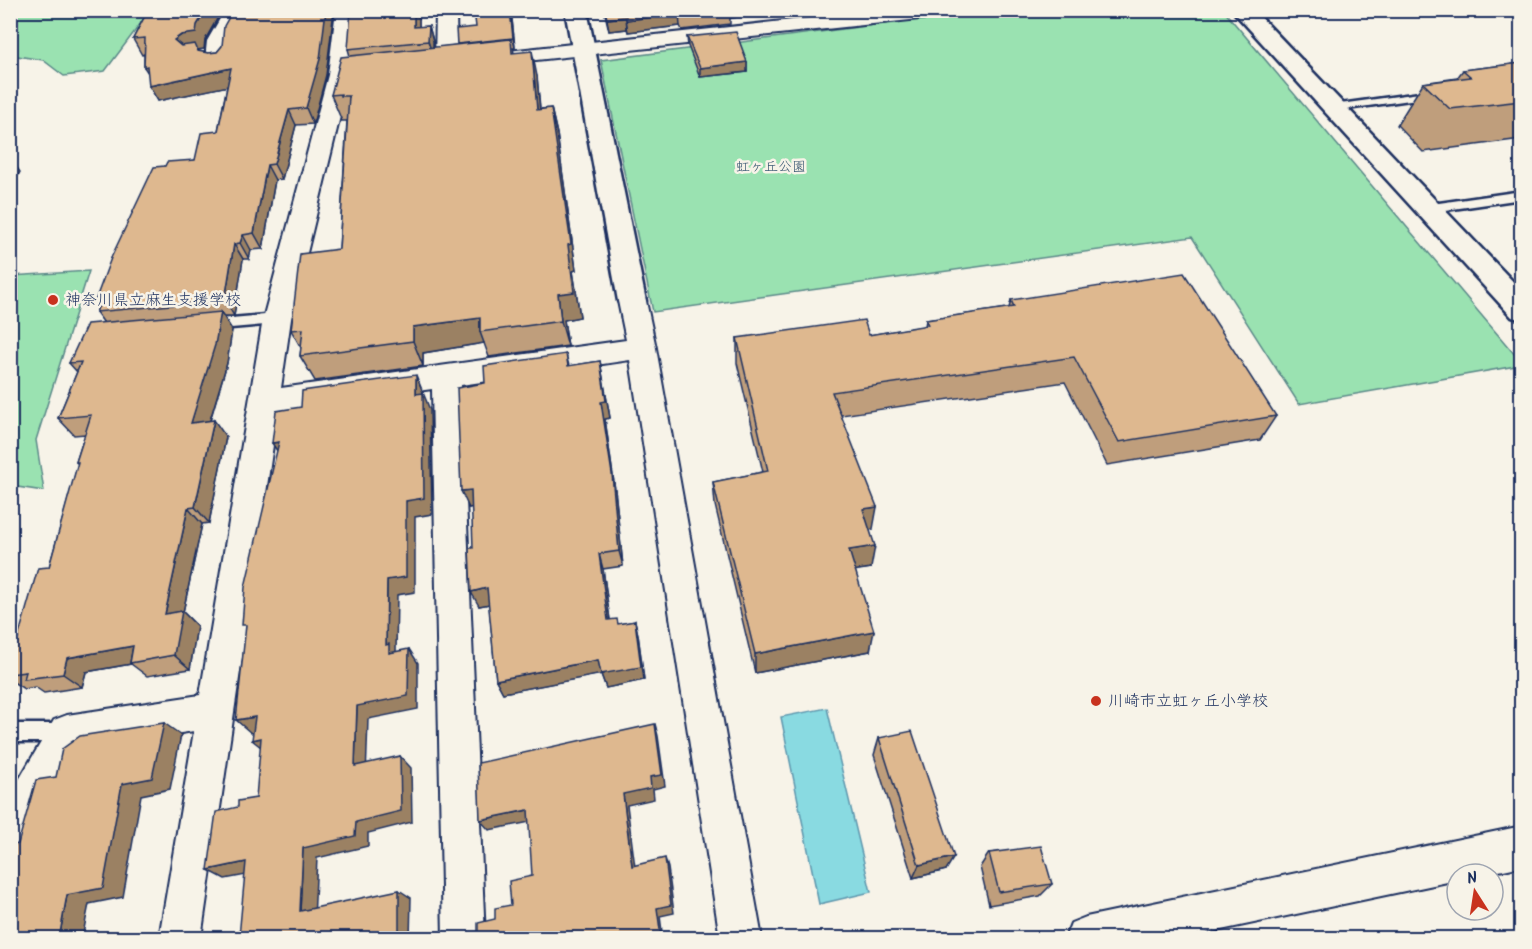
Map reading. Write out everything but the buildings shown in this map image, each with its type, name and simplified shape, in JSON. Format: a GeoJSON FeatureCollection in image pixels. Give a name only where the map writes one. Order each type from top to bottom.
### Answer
{"type":"FeatureCollection","features":[{"type":"Feature","properties":{"kind":"street"},"geometry":{"type":"LineString","coordinates":[[213,55],[218,41],[236,10]]}},
{"type":"Feature","properties":{"kind":"street"},"geometry":{"type":"LineString","coordinates":[[180,939],[277,319],[351,74],[346,10]]}},
{"type":"Feature","properties":{"kind":"street"},"geometry":{"type":"LineString","coordinates":[[446,10],[446,64]]}},
{"type":"Feature","properties":{"kind":"street"},"geometry":{"type":"LineString","coordinates":[[576,10],[642,348],[741,939]]}},
{"type":"Feature","properties":{"kind":"street"},"geometry":{"type":"LineString","coordinates":[[422,66],[583,49],[711,27],[834,16],[948,10]]}},
{"type":"Feature","properties":{"kind":"street"},"geometry":{"type":"LineString","coordinates":[[1242,10],[1521,310]]}},
{"type":"Feature","properties":{"kind":"street"},"geometry":{"type":"LineString","coordinates":[[264,402],[642,348]]}},
{"type":"Feature","properties":{"kind":"street"},"geometry":{"type":"LineString","coordinates":[[446,376],[464,939]]}},
{"type":"Feature","properties":{"kind":"street"},"geometry":{"type":"LineString","coordinates":[[10,834],[67,733],[216,710]]}},
{"type":"Feature","properties":{"kind":"street"},"geometry":{"type":"LineString","coordinates":[[1086,939],[1521,846]]}},
{"type":"Feature","properties":{"kind":"lane"},"geometry":{"type":"LineString","coordinates":[[1333,108],[1448,92]]}},
{"type":"Feature","properties":{"kind":"lane"},"geometry":{"type":"LineString","coordinates":[[1425,209],[1521,195]]}},
{"type":"Feature","properties":{"kind":"lane"},"geometry":{"type":"LineString","coordinates":[[189,327],[277,319]]}},
{"type":"Feature","properties":{"kind":"lane"},"geometry":{"type":"LineString","coordinates":[[10,733],[67,733]]}},
{"type":"Feature","properties":{"kind":"green space"},"geometry":{"type":"Polygon","coordinates":[[[11,11],[150,11],[105,71],[64,76],[43,60],[11,55],[11,11]]]}},
{"type":"Feature","properties":{"kind":"green space","name":"虹ヶ丘公園"},"geometry":{"type":"Polygon","coordinates":[[[984,11],[1224,11],[1521,362],[1521,365],[1299,404],[1192,237],[653,312],[601,60],[984,11]]]}},
{"type":"Feature","properties":{"kind":"green space"},"geometry":{"type":"Polygon","coordinates":[[[89,271],[36,440],[44,491],[11,486],[11,276],[89,271]]]}},
{"type":"Feature","properties":{"kind":"water"},"geometry":{"type":"Polygon","coordinates":[[[827,708],[871,892],[819,904],[781,717],[827,708]]]}},
{"type":"Feature","properties":{"kind":"place","name":"神奈川県立麻生支援学校"},"geometry":{"type":"Point","coordinates":[53,300]}},
{"type":"Feature","properties":{"kind":"place","name":"川崎市立虹ヶ丘小学校"},"geometry":{"type":"Point","coordinates":[1096,701]}}]}
